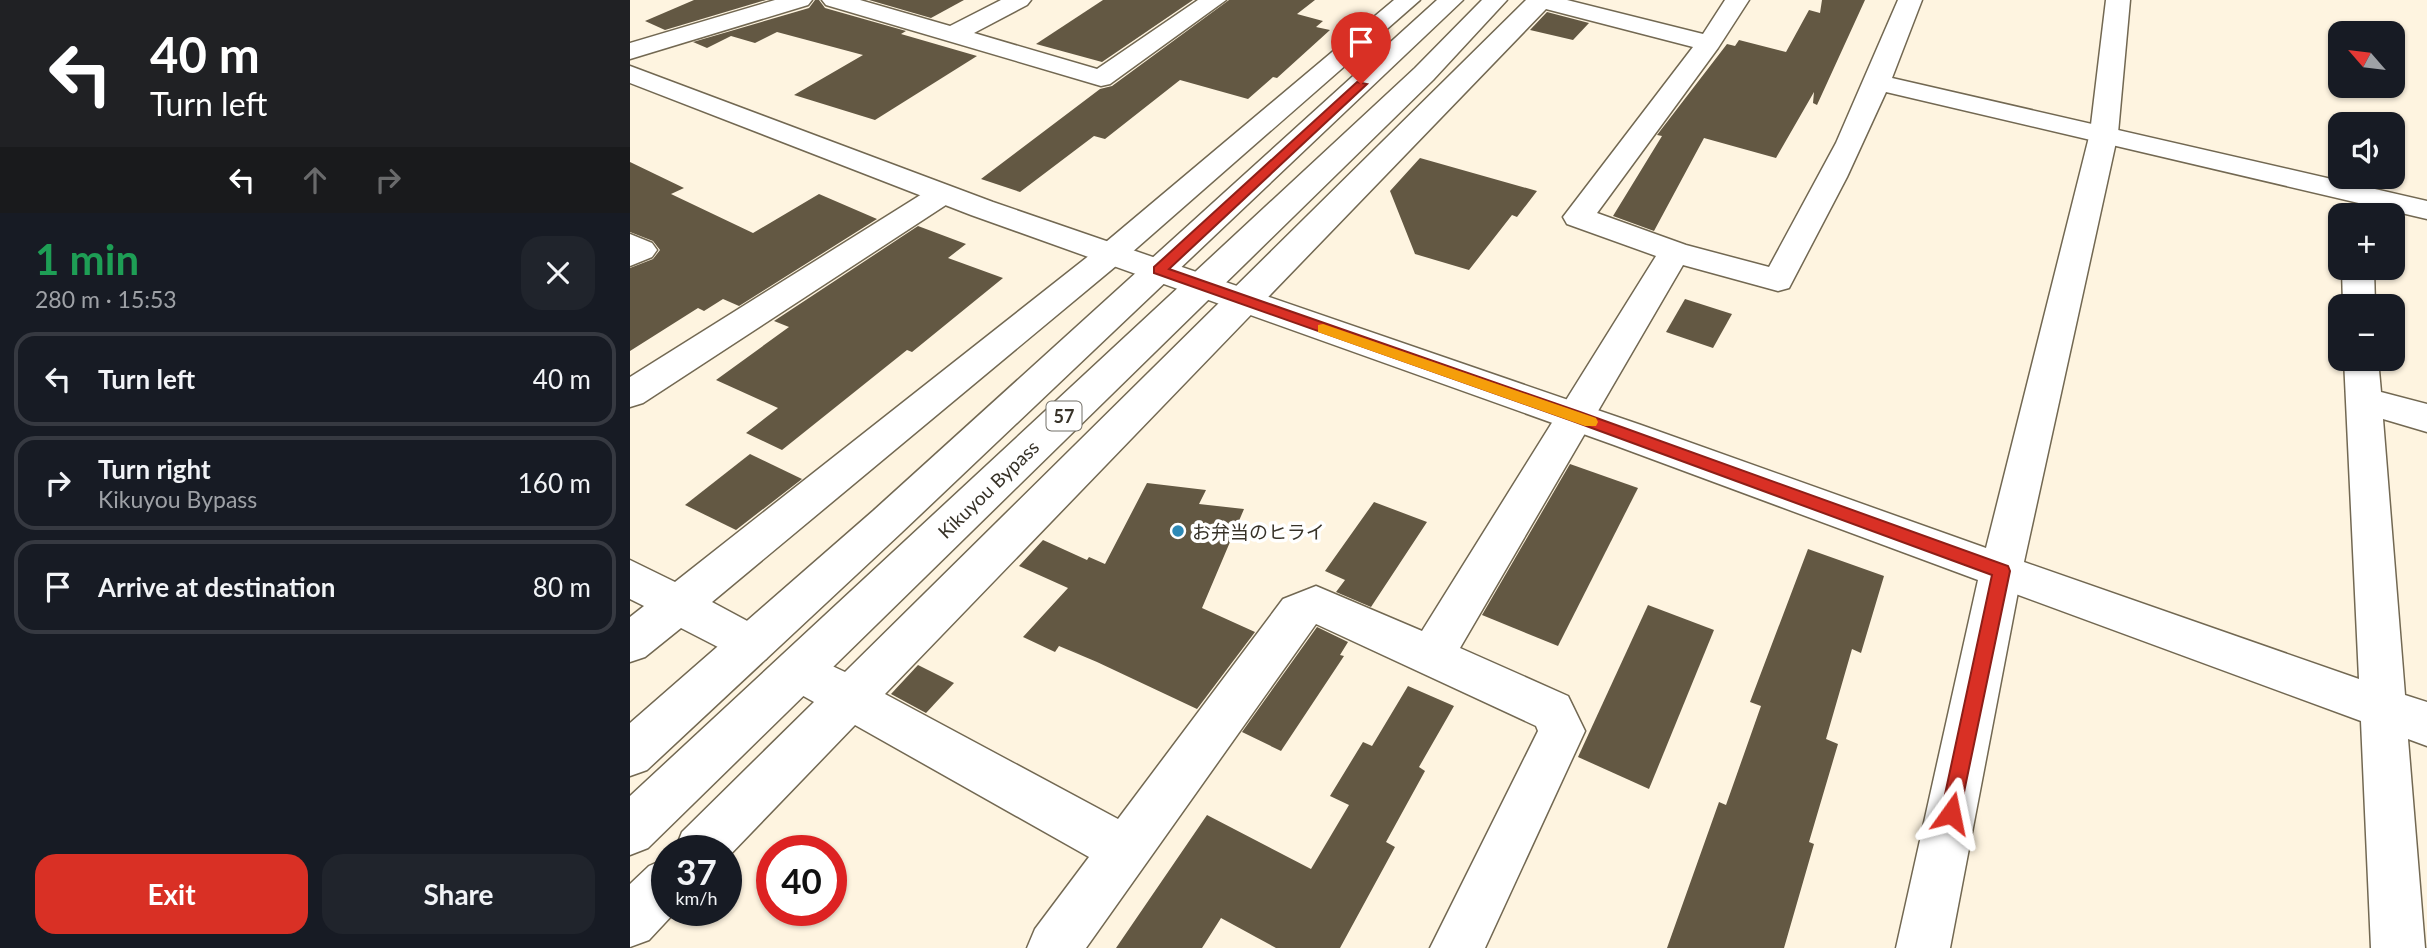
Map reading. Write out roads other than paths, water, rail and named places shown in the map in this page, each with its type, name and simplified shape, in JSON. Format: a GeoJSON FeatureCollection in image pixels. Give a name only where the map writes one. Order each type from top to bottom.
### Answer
{"type":"FeatureCollection","features":[{"type":"Feature","properties":{"kind":"main road"},"geometry":{"type":"LineString","coordinates":[[630,51],[800,0]]}},
{"type":"Feature","properties":{"kind":"main road"},"geometry":{"type":"LineString","coordinates":[[834,0],[1101,78],[1214,0]]}},
{"type":"Feature","properties":{"kind":"main road"},"geometry":{"type":"LineString","coordinates":[[950,36],[1019,0]]}},
{"type":"Feature","properties":{"kind":"main road"},"geometry":{"type":"LineString","coordinates":[[630,643],[1111,254],[1408,0]]}},
{"type":"Feature","properties":{"kind":"main road","name":"57"},"geometry":{"type":"LineString","coordinates":[[630,754],[1451,0]]}},
{"type":"Feature","properties":{"kind":"main road","name":"Kikuyou Bypass"},"geometry":{"type":"LineString","coordinates":[[630,830],[1424,74],[1495,0]]}},
{"type":"Feature","properties":{"kind":"main road"},"geometry":{"type":"LineString","coordinates":[[715,835],[1540,0],[1709,43]]}},
{"type":"Feature","properties":{"kind":"main road"},"geometry":{"type":"LineString","coordinates":[[1737,0],[1709,43],[1578,217],[1675,252],[1777,280],[1825,196],[1879,83],[1910,0]]}},
{"type":"Feature","properties":{"kind":"main road"},"geometry":{"type":"LineString","coordinates":[[1923,948],[2001,571],[2104,133],[2118,0]]}},
{"type":"Feature","properties":{"kind":"main road"},"geometry":{"type":"LineString","coordinates":[[630,74],[764,129],[941,195],[1575,416],[2427,724]]}},
{"type":"Feature","properties":{"kind":"main road"},"geometry":{"type":"LineString","coordinates":[[1879,83],[2104,133],[2352,203]]}},
{"type":"Feature","properties":{"kind":"main road"},"geometry":{"type":"LineString","coordinates":[[630,394],[941,195]]}},
{"type":"Feature","properties":{"kind":"main road"},"geometry":{"type":"LineString","coordinates":[[2405,207],[2427,209]]}},
{"type":"Feature","properties":{"kind":"main road"},"geometry":{"type":"LineString","coordinates":[[630,244],[641,250],[630,256]]}},
{"type":"Feature","properties":{"kind":"main road"},"geometry":{"type":"LineString","coordinates":[[1432,655],[1675,252]]}},
{"type":"Feature","properties":{"kind":"main road"},"geometry":{"type":"LineString","coordinates":[[2361,371],[2398,948]]}},
{"type":"Feature","properties":{"kind":"main road"},"geometry":{"type":"LineString","coordinates":[[2362,400],[2427,418]]}},
{"type":"Feature","properties":{"kind":"main road"},"geometry":{"type":"LineString","coordinates":[[630,578],[751,645]]}},
{"type":"Feature","properties":{"kind":"main road"},"geometry":{"type":"LineString","coordinates":[[1054,948],[1298,612],[1316,604],[1552,711],[1562,731],[1457,948]]}},
{"type":"Feature","properties":{"kind":"main road"},"geometry":{"type":"LineString","coordinates":[[798,670],[1125,850]]}},
{"type":"Feature","properties":{"kind":"main road"},"geometry":{"type":"LineString","coordinates":[[630,921],[651,900]]}},
{"type":"Feature","properties":{"kind":"place","name":"お弁当のヒライ"},"geometry":{"type":"Point","coordinates":[1178,531]}}]}
